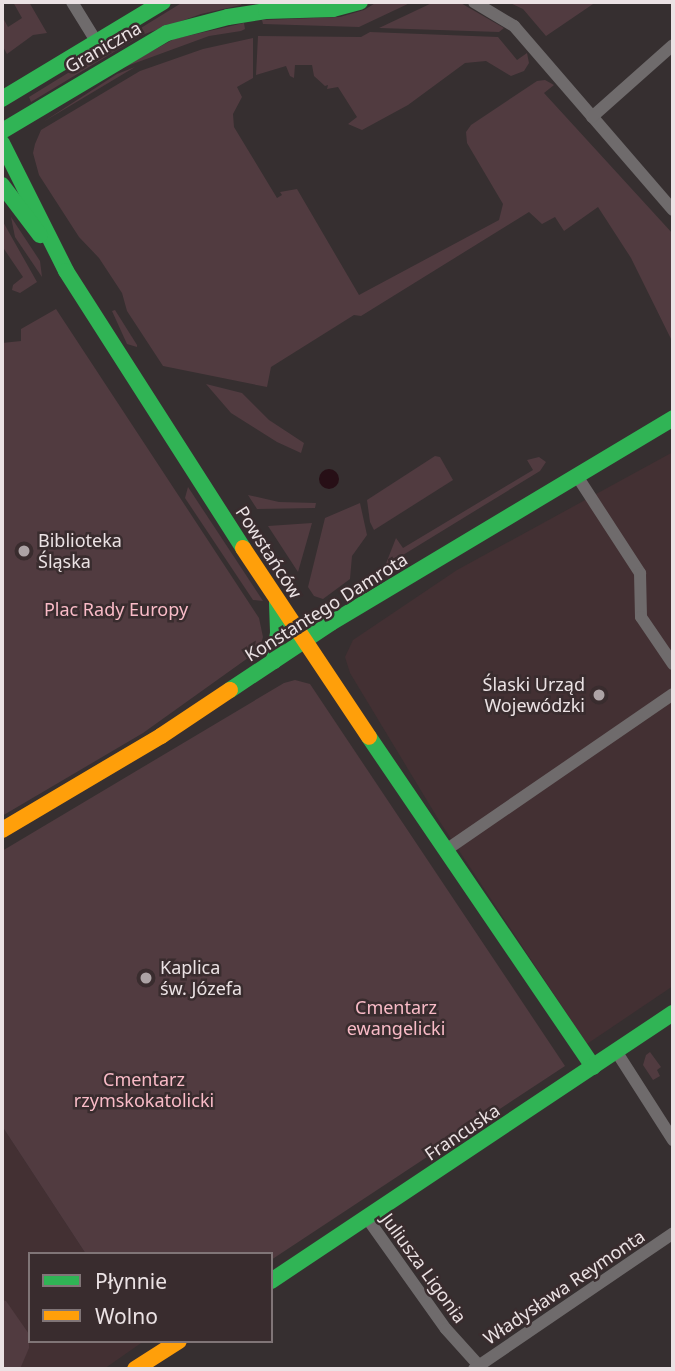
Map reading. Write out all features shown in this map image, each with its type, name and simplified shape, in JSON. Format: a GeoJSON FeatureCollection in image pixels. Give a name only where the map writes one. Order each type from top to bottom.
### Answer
{"type":"FeatureCollection","features":[{"type":"Feature","properties":{"kind":"street"},"geometry":{"type":"LineString","coordinates":[[72,2],[96,41]]}},
{"type":"Feature","properties":{"kind":"street","name":"Graniczna"},"geometry":{"type":"LineString","coordinates":[[2,99],[163,2]]}},
{"type":"Feature","properties":{"kind":"street","name":"Graniczna"},"geometry":{"type":"LineString","coordinates":[[2,131],[127,54],[167,33],[241,15],[312,6],[342,8],[360,2]]}},
{"type":"Feature","properties":{"kind":"street"},"geometry":{"type":"LineString","coordinates":[[474,2],[514,26],[673,209]]}},
{"type":"Feature","properties":{"kind":"street"},"geometry":{"type":"LineString","coordinates":[[592,117],[673,45]]}},
{"type":"Feature","properties":{"kind":"street","name":"Powstańców"},"geometry":{"type":"LineString","coordinates":[[2,143],[66,271],[112,347],[277,600],[593,1067]]}},
{"type":"Feature","properties":{"kind":"street","name":"Powstańców"},"geometry":{"type":"LineString","coordinates":[[2,185],[66,271]]}},
{"type":"Feature","properties":{"kind":"street","name":"Konstantego Damrota"},"geometry":{"type":"LineString","coordinates":[[2,830],[161,736],[306,640],[673,418]]}},
{"type":"Feature","properties":{"kind":"street"},"geometry":{"type":"LineString","coordinates":[[576,476],[640,573],[641,617],[673,664]]}},
{"type":"Feature","properties":{"kind":"street"},"geometry":{"type":"LineString","coordinates":[[274,662],[278,632],[277,600]]}},
{"type":"Feature","properties":{"kind":"street"},"geometry":{"type":"LineString","coordinates":[[446,850],[673,694]]}},
{"type":"Feature","properties":{"kind":"street","name":"Francuska"},"geometry":{"type":"LineString","coordinates":[[273,1280],[673,1013]]}},
{"type":"Feature","properties":{"kind":"street"},"geometry":{"type":"LineString","coordinates":[[616,1052],[673,1140]]}},
{"type":"Feature","properties":{"kind":"street","name":"Juliusza Ligonia"},"geometry":{"type":"LineString","coordinates":[[367,1218],[446,1329],[478,1368]]}},
{"type":"Feature","properties":{"kind":"street","name":"Władysława Reymonta"},"geometry":{"type":"LineString","coordinates":[[478,1368],[673,1233]]}},
{"type":"Feature","properties":{"kind":"street"},"geometry":{"type":"LineString","coordinates":[[135,1369],[176,1343]]}},
{"type":"Feature","properties":{"kind":"shaded area"},"geometry":{"type":"Polygon","coordinates":[[[673,452],[673,986],[587,1044],[440,822],[350,673],[345,657],[353,640],[457,570],[673,452]]]}},
{"type":"Feature","properties":{"kind":"shaded area"},"geometry":{"type":"Polygon","coordinates":[[[325,469],[333,469],[339,479],[333,489],[325,489],[319,483],[319,475],[325,469]]]}},
{"type":"Feature","properties":{"kind":"shaded area"},"geometry":{"type":"Polygon","coordinates":[[[2,1126],[85,1252],[28,1252],[28,1343],[141,1343],[104,1369],[2,1369],[2,1126]]]}},
{"type":"Feature","properties":{"kind":"green space"},"geometry":{"type":"Polygon","coordinates":[[[13,2],[29,2],[47,33],[33,35],[7,54],[2,45],[2,16],[8,27],[22,18],[13,2]]]}},
{"type":"Feature","properties":{"kind":"green space"},"geometry":{"type":"Polygon","coordinates":[[[183,2],[243,2],[241,5],[201,14],[142,35],[31,102],[29,97],[183,2]]]}},
{"type":"Feature","properties":{"kind":"green space"},"geometry":{"type":"Polygon","coordinates":[[[377,2],[412,2],[359,27],[263,24],[262,20],[340,17],[364,10],[377,2]]]}},
{"type":"Feature","properties":{"kind":"green space"},"geometry":{"type":"Polygon","coordinates":[[[434,2],[459,2],[504,28],[499,32],[379,28],[434,2]]]}},
{"type":"Feature","properties":{"kind":"green space"},"geometry":{"type":"Polygon","coordinates":[[[508,2],[596,2],[546,36],[523,9],[508,2]]]}},
{"type":"Feature","properties":{"kind":"green space"},"geometry":{"type":"Polygon","coordinates":[[[244,23],[245,29],[241,31],[209,36],[119,69],[174,39],[244,23]]]}},
{"type":"Feature","properties":{"kind":"green space"},"geometry":{"type":"Polygon","coordinates":[[[370,32],[498,37],[517,60],[527,53],[529,63],[524,71],[511,76],[486,61],[465,63],[408,105],[362,130],[348,124],[357,117],[338,87],[327,89],[328,85],[325,86],[314,76],[312,65],[295,65],[294,78],[290,76],[286,66],[256,75],[258,36],[361,37],[370,32]]]}},
{"type":"Feature","properties":{"kind":"green space"},"geometry":{"type":"Polygon","coordinates":[[[253,38],[253,78],[237,87],[242,97],[233,114],[234,127],[277,198],[282,195],[280,192],[297,189],[359,295],[499,220],[503,204],[467,143],[466,132],[471,125],[537,81],[545,80],[554,85],[544,93],[673,234],[673,343],[631,258],[598,207],[564,231],[555,217],[542,224],[529,212],[361,316],[354,315],[271,367],[267,387],[163,366],[127,311],[122,293],[99,258],[79,237],[39,175],[33,153],[35,144],[41,130],[140,71],[203,49],[253,38]]]}},
{"type":"Feature","properties":{"kind":"green space"},"geometry":{"type":"Polygon","coordinates":[[[135,67],[43,122],[117,74],[135,67]]]}},
{"type":"Feature","properties":{"kind":"green space"},"geometry":{"type":"Polygon","coordinates":[[[11,217],[40,261],[42,277],[15,237],[11,217]]]}},
{"type":"Feature","properties":{"kind":"green space"},"geometry":{"type":"Polygon","coordinates":[[[2,220],[37,282],[20,293],[12,290],[13,285],[23,277],[2,246],[2,220]]]}},
{"type":"Feature","properties":{"kind":"green space","name":"Plac Rady Europy"},"geometry":{"type":"Polygon","coordinates":[[[56,309],[259,618],[263,637],[259,650],[143,733],[2,816],[2,343],[21,341],[21,329],[56,309]]]}},
{"type":"Feature","properties":{"kind":"green space"},"geometry":{"type":"Polygon","coordinates":[[[115,310],[137,347],[127,344],[112,311],[115,310]]]}},
{"type":"Feature","properties":{"kind":"green space"},"geometry":{"type":"Polygon","coordinates":[[[206,384],[242,393],[269,420],[304,443],[301,453],[277,442],[231,413],[206,384]]]}},
{"type":"Feature","properties":{"kind":"green space"},"geometry":{"type":"Polygon","coordinates":[[[435,456],[440,457],[453,480],[374,530],[367,500],[435,456]]]}},
{"type":"Feature","properties":{"kind":"green space"},"geometry":{"type":"Polygon","coordinates":[[[539,457],[546,462],[540,471],[385,566],[396,538],[403,548],[533,470],[527,460],[539,457]]]}},
{"type":"Feature","properties":{"kind":"green space"},"geometry":{"type":"Polygon","coordinates":[[[188,487],[263,601],[253,600],[185,498],[188,487]]]}},
{"type":"Feature","properties":{"kind":"green space"},"geometry":{"type":"Polygon","coordinates":[[[248,495],[279,502],[316,503],[315,508],[257,509],[248,495]]]}},
{"type":"Feature","properties":{"kind":"green space"},"geometry":{"type":"Polygon","coordinates":[[[360,503],[367,535],[352,556],[350,579],[323,599],[314,596],[308,587],[325,518],[360,503]]]}},
{"type":"Feature","properties":{"kind":"green space"},"geometry":{"type":"Polygon","coordinates":[[[312,523],[298,572],[268,526],[312,523]]]}},
{"type":"Feature","properties":{"kind":"green space"},"geometry":{"type":"Polygon","coordinates":[[[295,680],[310,684],[565,1066],[273,1259],[273,1252],[85,1252],[2,1126],[2,851],[284,683],[295,680]]]}},
{"type":"Feature","properties":{"kind":"green space"},"geometry":{"type":"Polygon","coordinates":[[[650,1052],[661,1067],[657,1070],[660,1076],[653,1080],[643,1065],[650,1052]]]}},
{"type":"Feature","properties":{"kind":"green space"},"geometry":{"type":"Polygon","coordinates":[[[2,1300],[6,1301],[28,1333],[29,1348],[20,1369],[2,1369],[2,1300]]]}},
{"type":"Feature","properties":{"kind":"traffic: fast"},"geometry":{"type":"LineString","coordinates":[[2,99],[163,2]]}},
{"type":"Feature","properties":{"kind":"traffic: fast"},"geometry":{"type":"LineString","coordinates":[[2,131],[167,33],[228,17],[266,11],[333,9],[360,2]]}},
{"type":"Feature","properties":{"kind":"traffic: fast"},"geometry":{"type":"LineString","coordinates":[[2,143],[66,271],[243,548]]}},
{"type":"Feature","properties":{"kind":"traffic: fast"},"geometry":{"type":"LineString","coordinates":[[2,185],[40,235]]}},
{"type":"Feature","properties":{"kind":"traffic: fast"},"geometry":{"type":"LineString","coordinates":[[230,690],[331,623],[673,418]]}},
{"type":"Feature","properties":{"kind":"traffic: fast"},"geometry":{"type":"LineString","coordinates":[[274,661],[278,632],[277,602]]}},
{"type":"Feature","properties":{"kind":"traffic: fast"},"geometry":{"type":"LineString","coordinates":[[369,737],[593,1067]]}},
{"type":"Feature","properties":{"kind":"traffic: fast"},"geometry":{"type":"LineString","coordinates":[[273,1280],[673,1013]]}},
{"type":"Feature","properties":{"kind":"traffic: slow"},"geometry":{"type":"LineString","coordinates":[[243,548],[369,737]]}},
{"type":"Feature","properties":{"kind":"traffic: slow"},"geometry":{"type":"LineString","coordinates":[[2,830],[161,736],[230,690]]}},
{"type":"Feature","properties":{"kind":"traffic: slow"},"geometry":{"type":"LineString","coordinates":[[135,1369],[176,1343]]}},
{"type":"Feature","properties":{"kind":"place","name":"Biblioteka Śląska"},"geometry":{"type":"Point","coordinates":[24,551]}},
{"type":"Feature","properties":{"kind":"place","name":"Ślaski Urząd Wojewódzki"},"geometry":{"type":"Point","coordinates":[599,695]}},
{"type":"Feature","properties":{"kind":"place","name":"Kaplica św. Józefa"},"geometry":{"type":"Point","coordinates":[146,978]}},
{"type":"Feature","properties":{"kind":"park label","name":"Cmentarz ewangelicki"},"geometry":{"type":"Point","coordinates":[396,1018]}},
{"type":"Feature","properties":{"kind":"park label","name":"Cmentarz rzymskokatolicki"},"geometry":{"type":"Point","coordinates":[144,1090]}}]}
